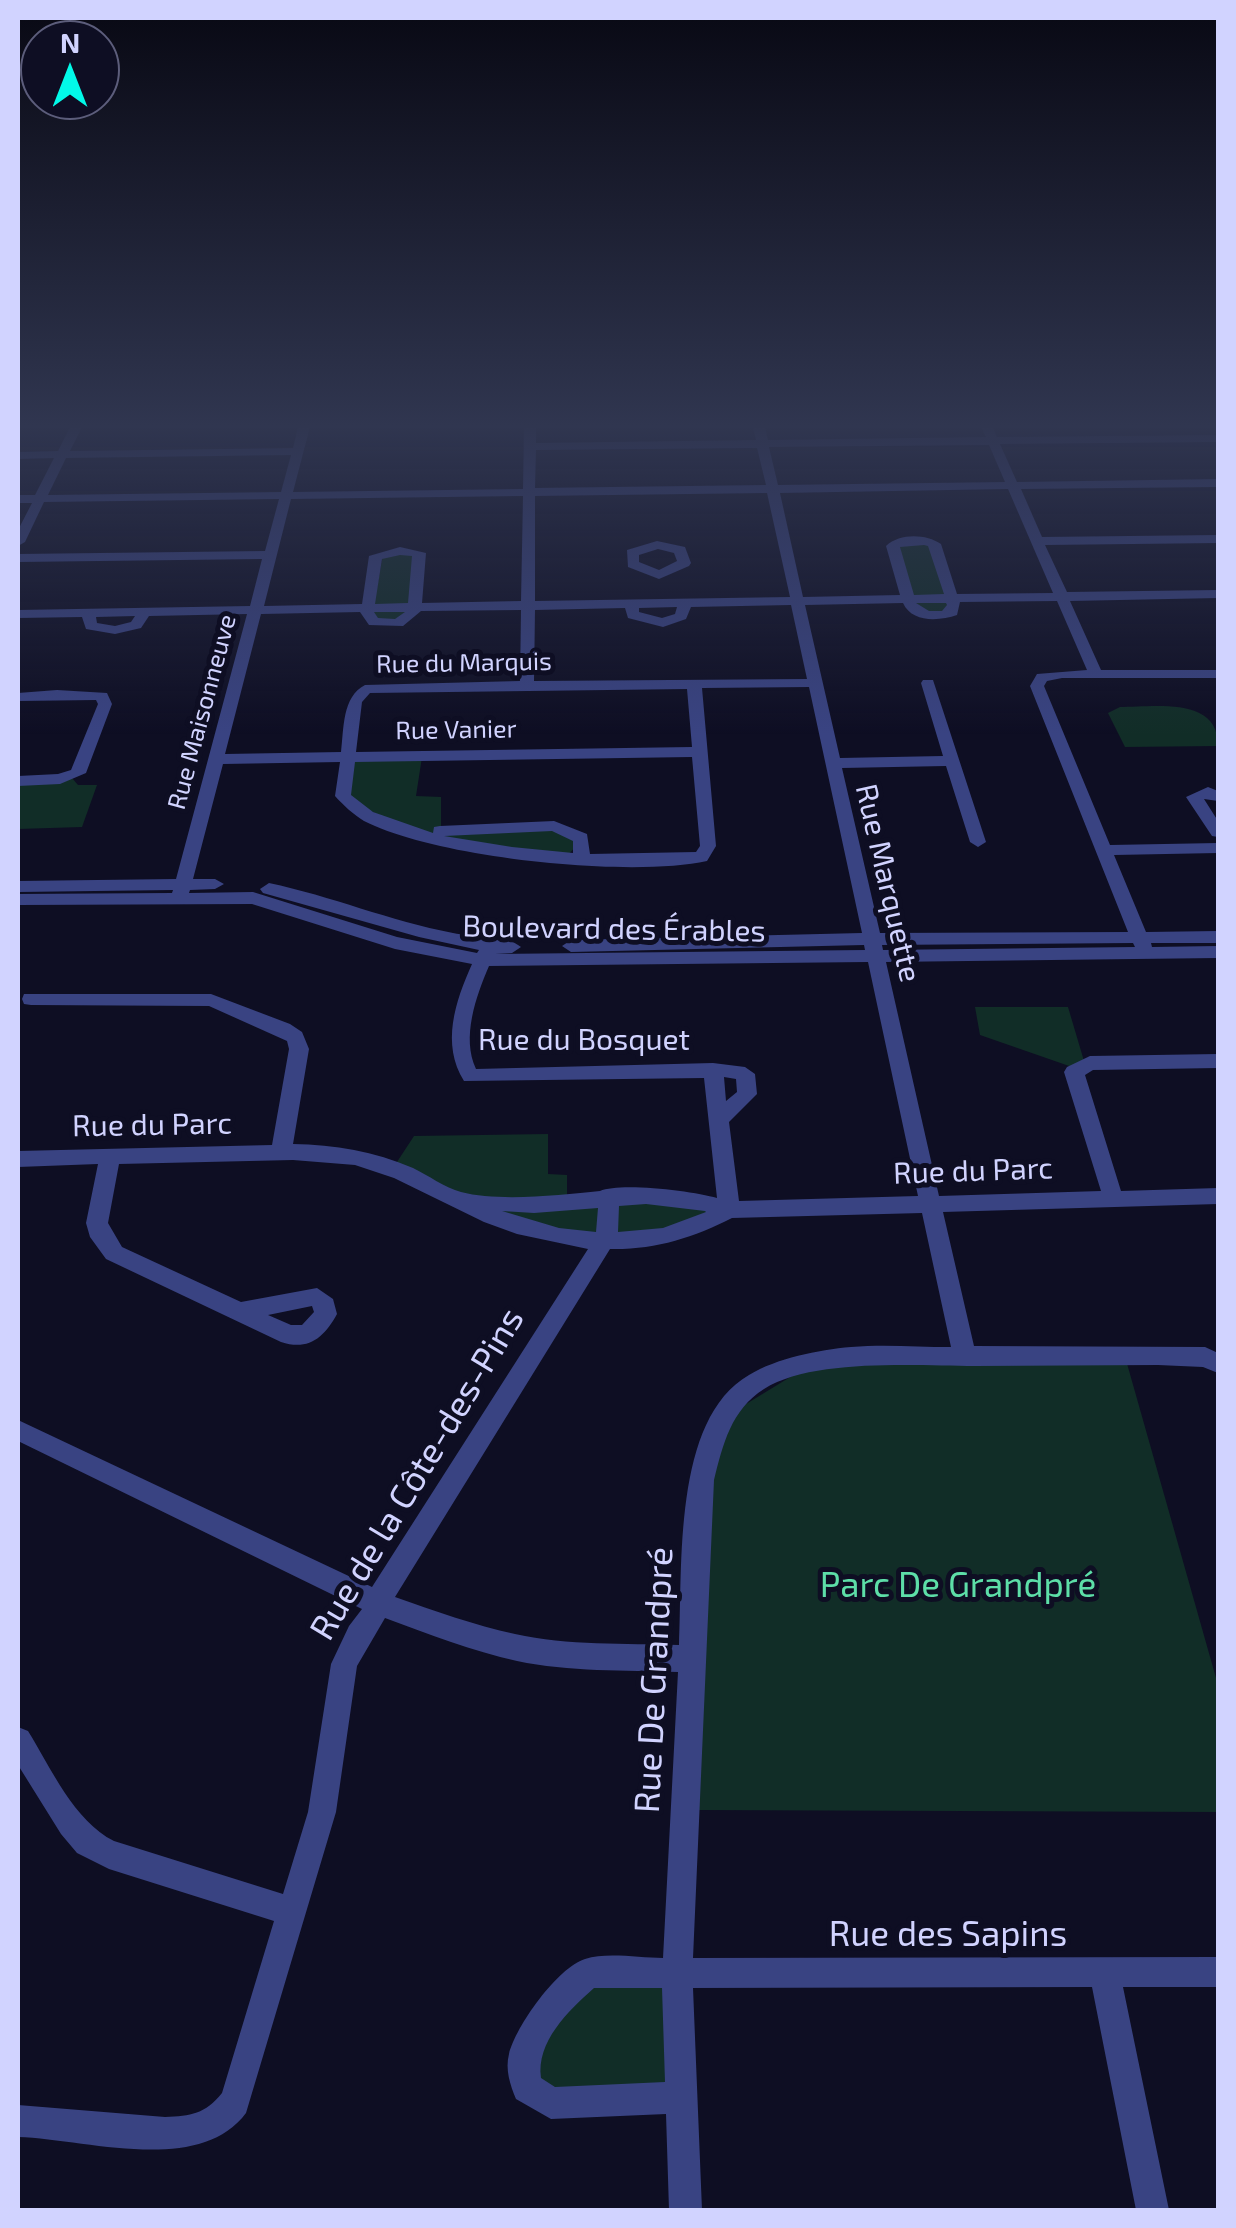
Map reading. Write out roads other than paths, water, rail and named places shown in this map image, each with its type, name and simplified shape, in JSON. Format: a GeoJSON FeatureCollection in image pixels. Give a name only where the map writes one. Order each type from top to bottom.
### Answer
{"type":"FeatureCollection","features":[{"type":"Feature","properties":{"kind":"street","name":"Rue Maisonneuve"},"geometry":{"type":"LineString","coordinates":[[181,890],[278,527]]}},
{"type":"Feature","properties":{"kind":"street"},"geometry":{"type":"LineString","coordinates":[[528,527],[528,686]]}},
{"type":"Feature","properties":{"kind":"street","name":"Rue Marquette"},"geometry":{"type":"LineString","coordinates":[[781,527],[964,1355]]}},
{"type":"Feature","properties":{"kind":"street"},"geometry":{"type":"LineString","coordinates":[[1032,527],[1096,674]]}},
{"type":"Feature","properties":{"kind":"street"},"geometry":{"type":"LineString","coordinates":[[1038,541],[1218,539]]}},
{"type":"Feature","properties":{"kind":"street"},"geometry":{"type":"LineString","coordinates":[[893,544],[934,544],[952,598],[954,609],[936,616],[914,610],[907,598],[893,544]]}},
{"type":"Feature","properties":{"kind":"street"},"geometry":{"type":"LineString","coordinates":[[400,551],[420,554],[415,608],[411,617],[389,624],[368,617],[376,556],[400,551]]}},
{"type":"Feature","properties":{"kind":"street"},"geometry":{"type":"LineString","coordinates":[[18,558],[270,555]]}},
{"type":"Feature","properties":{"kind":"street"},"geometry":{"type":"LineString","coordinates":[[659,575],[662,604]]}},
{"type":"Feature","properties":{"kind":"street"},"geometry":{"type":"LineString","coordinates":[[952,598],[1218,594]]}},
{"type":"Feature","properties":{"kind":"street"},"geometry":{"type":"LineString","coordinates":[[415,608],[907,598]]}},
{"type":"Feature","properties":{"kind":"street"},"geometry":{"type":"LineString","coordinates":[[630,604],[633,615],[662,622],[681,616],[685,603]]}},
{"type":"Feature","properties":{"kind":"street"},"geometry":{"type":"LineString","coordinates":[[18,614],[88,613],[90,626],[115,630],[136,625],[145,612],[368,608]]}},
{"type":"Feature","properties":{"kind":"street"},"geometry":{"type":"LineString","coordinates":[[1143,945],[1037,686],[1042,677],[1218,674]]}},
{"type":"Feature","properties":{"kind":"street","name":"Rue du Marquis"},"geometry":{"type":"LineString","coordinates":[[694,684],[708,846],[706,854],[694,858],[510,854],[383,822],[347,802],[342,789],[356,702],[365,689],[528,686],[694,684],[813,683]]}},
{"type":"Feature","properties":{"kind":"street"},"geometry":{"type":"LineString","coordinates":[[928,683],[978,842]]}},
{"type":"Feature","properties":{"kind":"street"},"geometry":{"type":"LineString","coordinates":[[18,697],[83,694],[105,700],[80,769],[71,777],[18,781]]}},
{"type":"Feature","properties":{"kind":"street","name":"Rue Vanier"},"geometry":{"type":"LineString","coordinates":[[215,759],[699,752]]}},
{"type":"Feature","properties":{"kind":"street"},"geometry":{"type":"LineString","coordinates":[[831,764],[951,761]]}},
{"type":"Feature","properties":{"kind":"street"},"geometry":{"type":"LineString","coordinates":[[1218,796],[1208,792],[1194,797],[1218,832]]}},
{"type":"Feature","properties":{"kind":"street","name":"Rue du Marquis"},"geometry":{"type":"LineString","coordinates":[[412,832],[561,827],[581,838],[582,858]]}},
{"type":"Feature","properties":{"kind":"street"},"geometry":{"type":"LineString","coordinates":[[1107,850],[1218,848]]}},
{"type":"Feature","properties":{"kind":"street","name":"Boulevard des Érables"},"geometry":{"type":"LineString","coordinates":[[18,886],[181,890],[263,900],[395,943],[486,953],[1143,945],[1218,952]]}},
{"type":"Feature","properties":{"kind":"street","name":"Boulevard des Érables"},"geometry":{"type":"LineString","coordinates":[[18,900],[181,890]]}},
{"type":"Feature","properties":{"kind":"street","name":"Boulevard des Érables"},"geometry":{"type":"LineString","coordinates":[[1143,945],[1218,936]]}},
{"type":"Feature","properties":{"kind":"street","name":"Rue du Bosquet"},"geometry":{"type":"LineString","coordinates":[[486,953],[472,983],[463,1019],[461,1054],[464,1070],[471,1076],[713,1070],[745,1074],[748,1086],[744,1098],[717,1122]]}},
{"type":"Feature","properties":{"kind":"street"},"geometry":{"type":"LineString","coordinates":[[31,999],[211,1000],[283,1029],[295,1038],[299,1049],[282,1153]]}},
{"type":"Feature","properties":{"kind":"street"},"geometry":{"type":"LineString","coordinates":[[1113,1197],[1074,1072],[1090,1064],[1218,1061]]}},
{"type":"Feature","properties":{"kind":"street","name":"Rue du Bosquet"},"geometry":{"type":"LineString","coordinates":[[713,1070],[729,1210]]}},
{"type":"Feature","properties":{"kind":"street","name":"Rue du Parc"},"geometry":{"type":"LineString","coordinates":[[18,1159],[336,1154],[392,1166],[457,1200],[550,1235],[604,1242],[652,1239],[707,1224],[729,1210]]}},
{"type":"Feature","properties":{"kind":"street"},"geometry":{"type":"LineString","coordinates":[[110,1156],[97,1223],[98,1231],[114,1253],[240,1312]]}},
{"type":"Feature","properties":{"kind":"street","name":"Rue du Parc"},"geometry":{"type":"LineString","coordinates":[[457,1200],[534,1205],[608,1196],[675,1198],[729,1210],[1218,1196]]}},
{"type":"Feature","properties":{"kind":"street","name":"Rue de la Côte-des-Pins"},"geometry":{"type":"LineString","coordinates":[[18,2121],[168,2132],[205,2129],[224,2118],[235,2102],[327,1793],[344,1664],[358,1635],[371,1621],[377,1603],[604,1242],[610,1224],[608,1196]]}},
{"type":"Feature","properties":{"kind":"street","name":"Rue De Grandpré"},"geometry":{"type":"LineString","coordinates":[[686,2210],[677,1972],[691,1660],[702,1480],[714,1434],[730,1405],[754,1383],[800,1364],[850,1357],[1158,1354],[1205,1357],[1218,1362]]}},
{"type":"Feature","properties":{"kind":"street"},"geometry":{"type":"LineString","coordinates":[[18,1430],[377,1603],[518,1648],[691,1660]]}},
{"type":"Feature","properties":{"kind":"street"},"geometry":{"type":"LineString","coordinates":[[18,1741],[87,1843],[109,1854],[291,1911]]}},
{"type":"Feature","properties":{"kind":"street"},"geometry":{"type":"LineString","coordinates":[[1104,1972],[1152,2210]]}},
{"type":"Feature","properties":{"kind":"street","name":"Rue des Sapins"},"geometry":{"type":"LineString","coordinates":[[681,2097],[551,2103],[527,2088],[527,2048],[576,1981],[589,1973],[1218,1972]]}},
{"type":"Feature","properties":{"kind":"park label","name":"Parc De Grandpré"},"geometry":{"type":"Point","coordinates":[958,1585]}}]}
